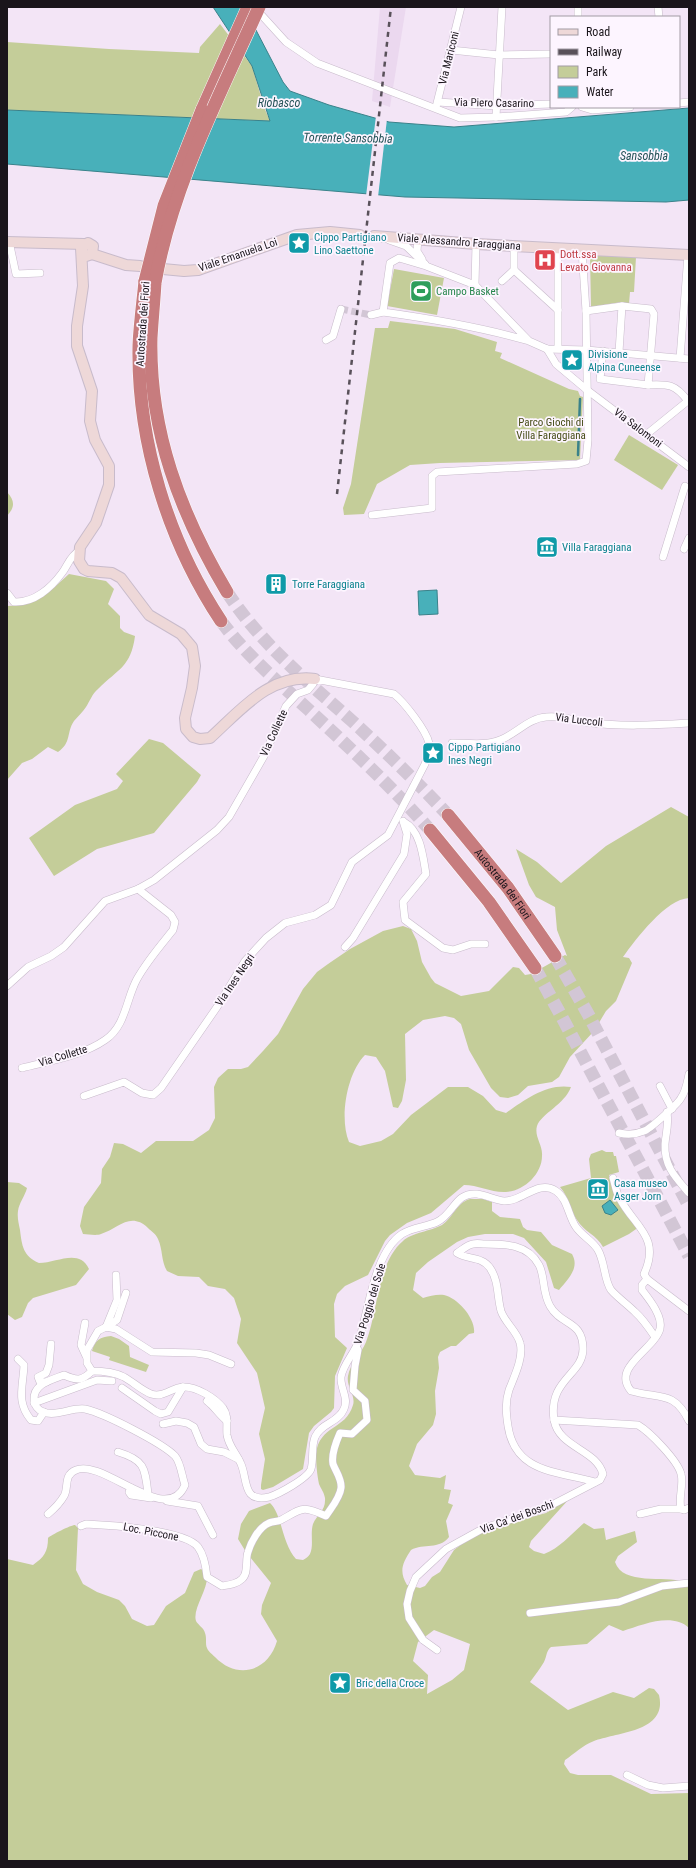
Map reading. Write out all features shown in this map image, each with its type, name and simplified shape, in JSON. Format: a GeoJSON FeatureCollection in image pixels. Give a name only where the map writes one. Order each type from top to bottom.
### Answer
{"type":"FeatureCollection","features":[{"type":"Feature","properties":{"kind":"highway","name":"Autostrada dei Fiori"},"geometry":{"type":"LineString","coordinates":[[221,621],[202,590],[186,557],[164,501],[152,459],[144,417],[140,366],[141,324],[150,282],[157,227],[171,186],[247,7]]}},
{"type":"Feature","properties":{"kind":"highway","name":"Autostrada dei Fiori"},"geometry":{"type":"LineString","coordinates":[[227,592],[205,556],[186,517],[171,473],[159,429],[152,370],[150,282],[174,206],[204,131],[259,7]]}},
{"type":"Feature","properties":{"kind":"highway","name":"Autostrada dei Fiori"},"geometry":{"type":"LineString","coordinates":[[448,815],[508,888],[554,956]]}},
{"type":"Feature","properties":{"kind":"highway","name":"Autostrada dei Fiori"},"geometry":{"type":"LineString","coordinates":[[430,830],[489,902],[535,968]]}},
{"type":"Feature","properties":{"kind":"street","name":"Via Piero Casarino"},"geometry":{"type":"LineString","coordinates":[[254,7],[286,42],[317,63],[392,91],[437,105],[460,118],[496,118],[566,112],[571,108]]}},
{"type":"Feature","properties":{"kind":"street","name":"Via Mariconi"},"geometry":{"type":"LineString","coordinates":[[437,105],[461,7]]}},
{"type":"Feature","properties":{"kind":"street"},"geometry":{"type":"LineString","coordinates":[[496,118],[502,7]]}},
{"type":"Feature","properties":{"kind":"street"},"geometry":{"type":"LineString","coordinates":[[451,50],[499,55],[550,54]]}},
{"type":"Feature","properties":{"kind":"street","name":"Via Piero Casarino"},"geometry":{"type":"LineString","coordinates":[[437,105],[497,106],[550,104]]}},
{"type":"Feature","properties":{"kind":"street"},"geometry":{"type":"LineString","coordinates":[[585,108],[592,110],[617,108]]}},
{"type":"Feature","properties":{"kind":"street","name":"Viale Emanuela Loi"},"geometry":{"type":"LineString","coordinates":[[163,269],[184,271],[198,270],[297,235],[330,232],[360,235]]}},
{"type":"Feature","properties":{"kind":"street"},"geometry":{"type":"LineString","coordinates":[[378,236],[406,246],[426,266]]}},
{"type":"Feature","properties":{"kind":"street","name":"Viale Alessandro Faraggiana"},"geometry":{"type":"LineString","coordinates":[[378,236],[476,244],[688,255]]}},
{"type":"Feature","properties":{"kind":"street"},"geometry":{"type":"LineString","coordinates":[[413,253],[415,239]]}},
{"type":"Feature","properties":{"kind":"street"},"geometry":{"type":"LineString","coordinates":[[415,239],[417,251],[426,266]]}},
{"type":"Feature","properties":{"kind":"street"},"geometry":{"type":"LineString","coordinates":[[40,273],[16,274],[8,241],[57,244],[87,251],[126,265],[138,266]]}},
{"type":"Feature","properties":{"kind":"street"},"geometry":{"type":"LineString","coordinates":[[475,285],[476,244]]}},
{"type":"Feature","properties":{"kind":"street"},"geometry":{"type":"LineString","coordinates":[[502,281],[514,270],[514,246]]}},
{"type":"Feature","properties":{"kind":"street"},"geometry":{"type":"LineString","coordinates":[[558,249],[558,348]]}},
{"type":"Feature","properties":{"kind":"street"},"geometry":{"type":"LineString","coordinates":[[372,516],[432,508],[432,476],[437,472],[577,464],[586,461],[588,440],[586,311],[582,250]]}},
{"type":"Feature","properties":{"kind":"street"},"geometry":{"type":"LineString","coordinates":[[87,251],[77,326],[77,346],[92,391],[90,421],[95,440],[108,466],[109,485],[96,523],[81,543],[79,561],[84,569],[112,573],[121,578],[149,615],[181,634],[192,647],[195,666],[192,688],[185,718],[186,729],[193,737],[200,739],[210,738],[255,696],[274,685],[302,677],[315,679]]}},
{"type":"Feature","properties":{"kind":"street"},"geometry":{"type":"LineString","coordinates":[[371,314],[383,312],[436,319],[498,332],[547,348],[619,352],[686,360],[688,255]]}},
{"type":"Feature","properties":{"kind":"street"},"geometry":{"type":"LineString","coordinates":[[383,312],[390,263],[399,258],[426,266],[475,285],[529,341]]}},
{"type":"Feature","properties":{"kind":"street"},"geometry":{"type":"LineString","coordinates":[[514,270],[558,310]]}},
{"type":"Feature","properties":{"kind":"street"},"geometry":{"type":"LineString","coordinates":[[547,300],[558,294]]}},
{"type":"Feature","properties":{"kind":"street"},"geometry":{"type":"LineString","coordinates":[[586,311],[622,306],[651,309],[654,314],[648,385]]}},
{"type":"Feature","properties":{"kind":"street"},"geometry":{"type":"LineString","coordinates":[[619,352],[622,306]]}},
{"type":"Feature","properties":{"kind":"street"},"geometry":{"type":"LineString","coordinates":[[326,340],[333,336],[341,310]]}},
{"type":"Feature","properties":{"kind":"street","name":"Via Salomoni"},"geometry":{"type":"LineString","coordinates":[[547,348],[556,364],[587,394],[647,434],[688,465]]}},
{"type":"Feature","properties":{"kind":"street"},"geometry":{"type":"LineString","coordinates":[[602,351],[600,379],[648,385],[673,386],[678,389],[688,401],[647,434]]}},
{"type":"Feature","properties":{"kind":"street"},"geometry":{"type":"LineString","coordinates":[[664,557],[685,486]]}},
{"type":"Feature","properties":{"kind":"street"},"geometry":{"type":"LineString","coordinates":[[684,548],[689,538]]}},
{"type":"Feature","properties":{"kind":"street"},"geometry":{"type":"LineString","coordinates":[[7,592],[14,602],[24,603],[46,591],[62,573],[74,554],[79,551]]}},
{"type":"Feature","properties":{"kind":"street","name":"Via Ines Negri"},"geometry":{"type":"LineString","coordinates":[[84,1096],[124,1082],[142,1093],[153,1095],[161,1088],[217,1008],[245,961],[266,938],[285,923],[315,915],[331,905],[352,862],[388,835],[398,818],[425,764],[429,753],[429,743],[403,701],[394,694],[315,679]]}},
{"type":"Feature","properties":{"kind":"street","name":"Via Collette"},"geometry":{"type":"LineString","coordinates":[[7,986],[28,967],[51,956],[64,947],[105,901],[138,889],[154,880],[200,844],[229,817],[264,756],[286,706],[297,694],[308,690],[315,679]]}},
{"type":"Feature","properties":{"kind":"street","name":"Via Luccoli"},"geometry":{"type":"LineString","coordinates":[[452,743],[487,743],[501,740],[533,721],[545,717],[556,716],[584,722],[626,725],[689,723]]}},
{"type":"Feature","properties":{"kind":"street"},"geometry":{"type":"LineString","coordinates":[[398,818],[410,825],[416,834],[426,874],[403,902],[405,920],[443,948],[454,950],[471,944],[485,944]]}},
{"type":"Feature","properties":{"kind":"street"},"geometry":{"type":"LineString","coordinates":[[345,948],[353,938],[404,854],[407,834],[404,822]]}},
{"type":"Feature","properties":{"kind":"street","name":"Via Collette"},"geometry":{"type":"LineString","coordinates":[[22,1068],[85,1050],[107,1039],[118,1027],[136,980],[173,930],[175,922],[171,916],[138,889]]}},
{"type":"Feature","properties":{"kind":"street"},"geometry":{"type":"LineString","coordinates":[[619,1133],[625,1134],[645,1131],[670,1111],[681,1100],[689,1074]]}},
{"type":"Feature","properties":{"kind":"street"},"geometry":{"type":"LineString","coordinates":[[660,1086],[670,1111],[669,1126],[665,1144],[666,1163],[689,1193]]}},
{"type":"Feature","properties":{"kind":"street"},"geometry":{"type":"LineString","coordinates":[[612,1178],[619,1198],[640,1224],[651,1250],[648,1265],[644,1274],[647,1279],[689,1311]]}},
{"type":"Feature","properties":{"kind":"street","name":"Via Poggio del Sole"},"geometry":{"type":"LineString","coordinates":[[182,1387],[194,1389],[216,1401],[225,1411],[229,1441],[241,1464],[247,1491],[253,1496],[268,1497],[279,1493],[307,1475],[312,1468],[314,1438],[320,1429],[339,1418],[345,1408],[346,1398],[341,1379],[344,1369],[359,1340],[379,1267],[388,1249],[394,1240],[403,1234],[438,1222],[445,1217],[458,1199],[466,1195],[480,1194],[505,1201],[521,1197],[544,1187],[552,1188],[559,1192],[575,1227],[598,1248],[609,1286],[645,1322],[655,1337]]}},
{"type":"Feature","properties":{"kind":"street"},"geometry":{"type":"LineString","coordinates":[[473,1244],[508,1244],[518,1246],[536,1261],[540,1267],[545,1295],[554,1312],[581,1333],[583,1352],[581,1360],[556,1392],[553,1401],[554,1420],[556,1429],[562,1436],[599,1463],[603,1474],[600,1480],[595,1482],[537,1468],[528,1461],[514,1444],[510,1436],[506,1399],[520,1357],[521,1343],[501,1312],[496,1281],[489,1266],[475,1258],[457,1254],[473,1244]]}},
{"type":"Feature","properties":{"kind":"street"},"geometry":{"type":"LineString","coordinates":[[106,1327],[117,1300],[116,1275]]}},
{"type":"Feature","properties":{"kind":"street"},"geometry":{"type":"LineString","coordinates":[[647,1279],[642,1284],[642,1290],[652,1303],[659,1320],[660,1330],[630,1366],[626,1374],[626,1386],[631,1391],[669,1398],[683,1408],[689,1421]]}},
{"type":"Feature","properties":{"kind":"street"},"geometry":{"type":"LineString","coordinates":[[92,1371],[87,1364],[87,1350],[98,1331],[117,1320],[126,1293]]}},
{"type":"Feature","properties":{"kind":"street"},"geometry":{"type":"LineString","coordinates":[[85,1323],[81,1345],[87,1359]]}},
{"type":"Feature","properties":{"kind":"street"},"geometry":{"type":"LineString","coordinates":[[106,1327],[116,1329],[152,1352],[196,1353],[209,1355],[231,1364]]}},
{"type":"Feature","properties":{"kind":"street","name":"Loc. Piccone"},"geometry":{"type":"LineString","coordinates":[[81,1526],[86,1524],[130,1527],[188,1540],[198,1547],[205,1564],[207,1577],[222,1586],[234,1584],[243,1579],[246,1573],[248,1552],[261,1528],[298,1510],[307,1509],[326,1516],[338,1496],[341,1488],[339,1475],[333,1463],[335,1445],[340,1433],[352,1434],[367,1420],[365,1401],[353,1390],[354,1366],[359,1340]]}},
{"type":"Feature","properties":{"kind":"street"},"geometry":{"type":"LineString","coordinates":[[46,1382],[40,1382],[38,1377],[46,1373],[49,1365],[51,1344]]}},
{"type":"Feature","properties":{"kind":"street"},"geometry":{"type":"LineString","coordinates":[[18,1359],[24,1365],[21,1400],[25,1412],[31,1420],[38,1421],[44,1412]]}},
{"type":"Feature","properties":{"kind":"street"},"geometry":{"type":"LineString","coordinates":[[48,1514],[66,1494],[67,1479],[73,1471],[80,1468],[94,1470],[131,1488],[165,1499],[174,1498],[182,1493],[185,1485],[175,1457],[153,1440],[97,1412],[74,1409],[52,1413],[44,1412],[38,1409],[34,1403],[34,1393],[39,1386],[64,1375],[73,1379],[84,1378],[92,1371],[102,1371],[123,1377],[141,1389],[159,1395],[182,1387]]}},
{"type":"Feature","properties":{"kind":"street"},"geometry":{"type":"LineString","coordinates":[[34,1403],[97,1380],[112,1380]]}},
{"type":"Feature","properties":{"kind":"street"},"geometry":{"type":"LineString","coordinates":[[122,1388],[155,1412],[161,1414],[168,1412],[182,1387]]}},
{"type":"Feature","properties":{"kind":"street"},"geometry":{"type":"LineString","coordinates":[[207,1402],[211,1404],[220,1416],[227,1421]]}},
{"type":"Feature","properties":{"kind":"street"},"geometry":{"type":"LineString","coordinates":[[554,1420],[638,1425],[647,1430],[659,1442],[681,1472],[680,1509]]}},
{"type":"Feature","properties":{"kind":"street"},"geometry":{"type":"LineString","coordinates":[[164,1424],[176,1421],[187,1423],[194,1427],[201,1444],[207,1449],[224,1452],[238,1459]]}},
{"type":"Feature","properties":{"kind":"street"},"geometry":{"type":"LineString","coordinates":[[118,1452],[140,1462],[144,1468],[148,1494]]}},
{"type":"Feature","properties":{"kind":"street","name":"Via Ca' dei Boschi"},"geometry":{"type":"LineString","coordinates":[[437,1650],[423,1640],[409,1618],[408,1604],[410,1591],[416,1577],[446,1550],[484,1528],[546,1508],[595,1482]]}},
{"type":"Feature","properties":{"kind":"street"},"geometry":{"type":"LineString","coordinates":[[131,1488],[129,1492],[131,1495],[198,1506],[213,1535]]}},
{"type":"Feature","properties":{"kind":"street"},"geometry":{"type":"LineString","coordinates":[[640,1514],[661,1509],[684,1510],[689,1508]]}},
{"type":"Feature","properties":{"kind":"street"},"geometry":{"type":"LineString","coordinates":[[530,1613],[619,1602],[662,1586],[689,1583]]}},
{"type":"Feature","properties":{"kind":"street"},"geometry":{"type":"LineString","coordinates":[[627,1775],[648,1785],[663,1788],[689,1786]]}},
{"type":"Feature","properties":{"kind":"shaded area"},"geometry":{"type":"Polygon","coordinates":[[[380,7],[406,7],[390,107],[372,101],[380,7]]]}},
{"type":"Feature","properties":{"kind":"green space"},"geometry":{"type":"Polygon","coordinates":[[[220,24],[252,66],[264,107],[270,121],[7,110],[7,42],[199,53],[200,47],[220,24]]]}},
{"type":"Feature","properties":{"kind":"green space"},"geometry":{"type":"Polygon","coordinates":[[[590,255],[636,257],[634,292],[630,292],[629,304],[622,302],[591,307],[590,255]]]}},
{"type":"Feature","properties":{"kind":"green space"},"geometry":{"type":"Polygon","coordinates":[[[394,269],[444,278],[437,315],[387,306],[394,269]]]}},
{"type":"Feature","properties":{"kind":"green space","name":"Parco Giochi di Villa Faraggiana"},"geometry":{"type":"Polygon","coordinates":[[[390,321],[455,329],[497,342],[495,351],[502,353],[500,358],[569,389],[578,391],[580,396],[583,397],[580,460],[410,465],[377,484],[364,514],[344,515],[343,508],[351,484],[375,328],[388,328],[390,321]]]}},
{"type":"Feature","properties":{"kind":"green space"},"geometry":{"type":"Polygon","coordinates":[[[629,435],[678,465],[662,490],[614,460],[629,435]]]}},
{"type":"Feature","properties":{"kind":"green space"},"geometry":{"type":"Polygon","coordinates":[[[7,492],[12,498],[13,507],[7,516],[7,492]]]}},
{"type":"Feature","properties":{"kind":"green space"},"geometry":{"type":"Polygon","coordinates":[[[69,574],[106,581],[114,589],[108,604],[120,616],[120,628],[124,632],[135,636],[133,646],[127,661],[96,691],[85,709],[74,721],[65,745],[58,752],[48,747],[32,759],[22,763],[7,780],[7,606],[26,603],[41,597],[69,574]]]}},
{"type":"Feature","properties":{"kind":"green space"},"geometry":{"type":"Polygon","coordinates":[[[149,739],[163,743],[201,775],[197,782],[154,833],[97,849],[54,876],[29,838],[75,805],[117,789],[123,781],[116,774],[149,739]]]}},
{"type":"Feature","properties":{"kind":"green space"},"geometry":{"type":"Polygon","coordinates":[[[671,807],[689,817],[689,898],[680,900],[661,912],[623,957],[629,958],[632,963],[616,1001],[606,1011],[594,1031],[570,1057],[559,1077],[552,1082],[528,1086],[518,1095],[508,1098],[500,1097],[491,1088],[469,1050],[461,1024],[454,1018],[445,1016],[423,1020],[405,1034],[406,1080],[402,1101],[398,1108],[393,1107],[385,1071],[376,1057],[365,1055],[359,1063],[349,1084],[346,1096],[345,1121],[349,1142],[360,1146],[381,1141],[393,1134],[411,1115],[448,1087],[468,1087],[483,1096],[496,1110],[506,1113],[528,1098],[545,1090],[562,1086],[571,1087],[564,1099],[543,1117],[537,1126],[536,1130],[542,1156],[539,1169],[531,1180],[513,1191],[506,1192],[464,1185],[431,1213],[407,1223],[390,1235],[385,1241],[368,1275],[345,1286],[337,1294],[334,1304],[335,1337],[347,1348],[335,1376],[334,1408],[314,1426],[309,1433],[303,1469],[273,1487],[263,1490],[261,1489],[265,1459],[259,1434],[265,1408],[257,1373],[237,1343],[241,1319],[234,1298],[225,1289],[208,1286],[199,1277],[178,1276],[167,1271],[157,1237],[142,1223],[130,1221],[99,1235],[83,1234],[80,1226],[84,1207],[101,1183],[102,1169],[110,1157],[114,1143],[123,1144],[141,1153],[156,1141],[193,1141],[209,1130],[215,1118],[214,1087],[218,1078],[228,1069],[241,1069],[248,1067],[263,1051],[278,1034],[303,989],[317,972],[350,949],[383,931],[403,926],[411,929],[417,941],[422,962],[431,978],[435,983],[461,996],[489,991],[513,967],[519,968],[525,975],[531,974],[565,955],[567,956],[557,930],[555,907],[536,897],[529,885],[516,849],[537,862],[561,883],[606,846],[671,807]]]}},
{"type":"Feature","properties":{"kind":"green space"},"geometry":{"type":"Polygon","coordinates":[[[602,1150],[606,1152],[613,1152],[614,1156],[616,1156],[619,1172],[609,1175],[613,1188],[639,1227],[629,1234],[603,1247],[597,1239],[583,1228],[574,1216],[566,1196],[560,1187],[591,1178],[589,1159],[591,1154],[602,1150]]]}},
{"type":"Feature","properties":{"kind":"green space"},"geometry":{"type":"Polygon","coordinates":[[[7,1182],[19,1183],[27,1188],[19,1208],[18,1216],[23,1246],[26,1254],[39,1263],[67,1258],[80,1259],[89,1269],[76,1285],[33,1298],[28,1303],[22,1317],[15,1320],[7,1314],[7,1182]]]}},
{"type":"Feature","properties":{"kind":"green space"},"geometry":{"type":"Polygon","coordinates":[[[470,1199],[483,1199],[492,1202],[492,1211],[500,1217],[520,1219],[523,1227],[527,1230],[541,1232],[552,1245],[572,1254],[575,1264],[572,1273],[559,1290],[554,1288],[546,1262],[524,1238],[513,1234],[485,1234],[468,1237],[457,1242],[428,1262],[416,1273],[413,1290],[423,1298],[434,1295],[444,1295],[455,1300],[469,1316],[474,1327],[474,1333],[469,1334],[456,1346],[451,1346],[440,1352],[438,1357],[439,1368],[435,1391],[436,1414],[433,1425],[417,1444],[409,1466],[415,1475],[440,1478],[446,1475],[444,1489],[451,1490],[448,1503],[453,1505],[446,1521],[449,1537],[441,1544],[411,1550],[405,1559],[402,1571],[403,1576],[407,1585],[420,1588],[425,1586],[432,1577],[440,1572],[454,1550],[471,1537],[495,1527],[546,1513],[570,1498],[531,1541],[529,1547],[534,1551],[544,1554],[550,1551],[584,1523],[594,1529],[604,1528],[606,1540],[635,1531],[637,1542],[618,1556],[615,1562],[619,1569],[626,1574],[635,1577],[684,1582],[689,1587],[689,1628],[682,1623],[666,1620],[648,1623],[623,1631],[609,1625],[587,1644],[551,1647],[548,1650],[542,1665],[530,1682],[568,1710],[613,1692],[634,1698],[649,1688],[654,1689],[659,1695],[660,1707],[656,1717],[638,1728],[594,1741],[582,1747],[565,1760],[564,1764],[570,1773],[578,1775],[611,1775],[651,1794],[689,1793],[689,1861],[7,1861],[7,1559],[33,1565],[45,1554],[48,1538],[61,1530],[75,1525],[78,1528],[76,1570],[83,1584],[97,1592],[119,1600],[125,1606],[132,1619],[147,1626],[154,1625],[166,1606],[185,1593],[194,1572],[201,1569],[207,1574],[207,1580],[195,1616],[196,1621],[204,1631],[206,1646],[208,1649],[224,1664],[233,1669],[251,1669],[259,1666],[267,1660],[273,1652],[277,1641],[261,1614],[262,1605],[271,1583],[246,1552],[238,1539],[241,1524],[249,1511],[270,1503],[277,1514],[291,1553],[296,1559],[303,1560],[308,1557],[312,1547],[313,1524],[323,1509],[325,1502],[325,1496],[319,1484],[317,1473],[316,1454],[318,1445],[327,1432],[339,1424],[350,1413],[354,1401],[348,1384],[349,1372],[366,1342],[379,1288],[388,1262],[394,1250],[403,1241],[411,1236],[442,1225],[465,1201],[470,1199]],[[434,1630],[418,1642],[413,1661],[428,1675],[427,1694],[452,1680],[464,1670],[470,1644],[434,1630]]]}},
{"type":"Feature","properties":{"kind":"green space"},"geometry":{"type":"Polygon","coordinates":[[[111,1336],[119,1339],[129,1346],[130,1357],[149,1365],[146,1372],[109,1360],[110,1357],[92,1351],[98,1340],[111,1336]]]}},
{"type":"Feature","properties":{"kind":"water","name":"Sansobbia"},"geometry":{"type":"Polygon","coordinates":[[[213,7],[244,7],[283,82],[290,91],[329,105],[389,122],[454,127],[689,108],[689,200],[666,202],[405,197],[7,164],[7,110],[270,121],[252,66],[213,7]]]}},
{"type":"Feature","properties":{"kind":"water"},"geometry":{"type":"Polygon","coordinates":[[[437,590],[438,614],[419,615],[418,591],[437,590]]]}},
{"type":"Feature","properties":{"kind":"water"},"geometry":{"type":"Polygon","coordinates":[[[610,1200],[618,1210],[611,1215],[605,1213],[602,1206],[610,1200]]]}},
{"type":"Feature","properties":{"kind":"pier"},"geometry":{"type":"Polygon","coordinates":[[[376,116],[387,119],[378,197],[366,196],[376,116]]]}},
{"type":"Feature","properties":{"kind":"waterway"},"geometry":{"type":"LineString","coordinates":[[578,455],[580,399]]}},
{"type":"Feature","properties":{"kind":"tunnel"},"geometry":{"type":"LineString","coordinates":[[341,309],[371,315]]}},
{"type":"Feature","properties":{"kind":"tunnel"},"geometry":{"type":"LineString","coordinates":[[227,592],[240,611],[269,645],[301,676],[389,755],[448,815]]}},
{"type":"Feature","properties":{"kind":"tunnel"},"geometry":{"type":"LineString","coordinates":[[221,621],[252,657],[371,768],[430,830]]}},
{"type":"Feature","properties":{"kind":"tunnel"},"geometry":{"type":"LineString","coordinates":[[555,956],[588,1014],[689,1206]]}},
{"type":"Feature","properties":{"kind":"tunnel"},"geometry":{"type":"LineString","coordinates":[[535,968],[689,1256]]}},
{"type":"Feature","properties":{"kind":"railway"},"geometry":{"type":"LineString","coordinates":[[337,494],[391,7]]}},
{"type":"Feature","properties":{"kind":"place","name":"Cippo Partigiano Lino Saettone"},"geometry":{"type":"Point","coordinates":[299,243]}},
{"type":"Feature","properties":{"kind":"place","name":"Dott.ssa Levato Giovanna"},"geometry":{"type":"Point","coordinates":[545,260]}},
{"type":"Feature","properties":{"kind":"place","name":"Campo Basket"},"geometry":{"type":"Point","coordinates":[421,291]}},
{"type":"Feature","properties":{"kind":"place","name":"Divisione Alpina Cuneense"},"geometry":{"type":"Point","coordinates":[572,360]}},
{"type":"Feature","properties":{"kind":"place","name":"Villa Faraggiana"},"geometry":{"type":"Point","coordinates":[547,547]}},
{"type":"Feature","properties":{"kind":"place","name":"Torre Faraggiana"},"geometry":{"type":"Point","coordinates":[276,584]}},
{"type":"Feature","properties":{"kind":"place","name":"Cippo Partigiano Ines Negri"},"geometry":{"type":"Point","coordinates":[433,753]}},
{"type":"Feature","properties":{"kind":"place","name":"Casa museo Asger Jorn"},"geometry":{"type":"Point","coordinates":[598,1189]}},
{"type":"Feature","properties":{"kind":"place","name":"Bric della Croce"},"geometry":{"type":"Point","coordinates":[340,1683]}},
{"type":"Feature","properties":{"kind":"water label","name":"Riobasco"},"geometry":{"type":"Point","coordinates":[279,103]}},
{"type":"Feature","properties":{"kind":"water label","name":"Torrente Sansobbia"},"geometry":{"type":"Point","coordinates":[348,138]}}]}
